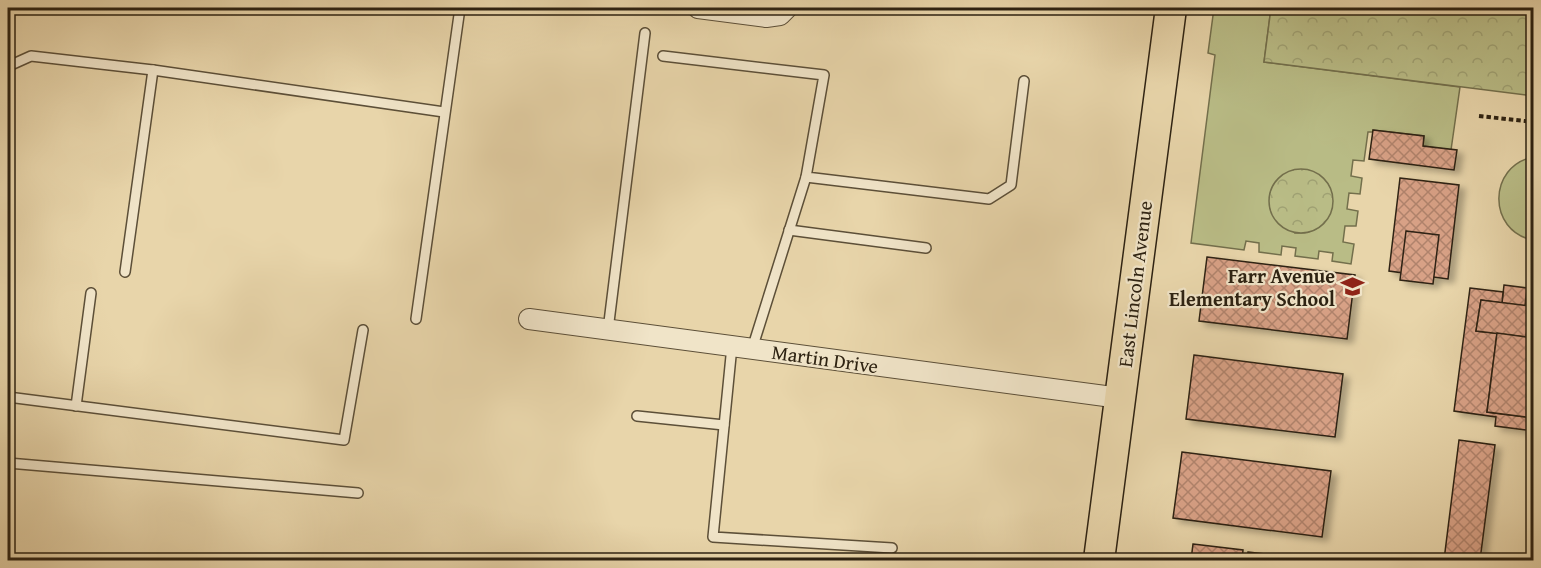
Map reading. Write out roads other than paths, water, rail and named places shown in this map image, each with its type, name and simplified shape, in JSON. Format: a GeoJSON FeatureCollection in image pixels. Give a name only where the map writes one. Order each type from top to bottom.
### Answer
{"type":"FeatureCollection","features":[{"type":"Feature","properties":{"kind":"main road","name":"East Lincoln Avenue"},"geometry":{"type":"LineString","coordinates":[[1099,561],[1171,8]]}},
{"type":"Feature","properties":{"kind":"street"},"geometry":{"type":"LineString","coordinates":[[699,8],[766,17],[780,15],[787,8]]}},
{"type":"Feature","properties":{"kind":"street","name":"Martin Drive"},"geometry":{"type":"LineString","coordinates":[[529,320],[1120,398]]}},
{"type":"Feature","properties":{"kind":"lane"},"geometry":{"type":"LineString","coordinates":[[416,319],[460,8]]}},
{"type":"Feature","properties":{"kind":"lane"},"geometry":{"type":"LineString","coordinates":[[608,330],[645,33]]}},
{"type":"Feature","properties":{"kind":"lane"},"geometry":{"type":"LineString","coordinates":[[8,65],[31,56],[153,70],[444,112]]}},
{"type":"Feature","properties":{"kind":"lane"},"geometry":{"type":"LineString","coordinates":[[663,56],[824,75],[806,177],[752,349]]}},
{"type":"Feature","properties":{"kind":"lane"},"geometry":{"type":"LineString","coordinates":[[125,272],[153,70]]}},
{"type":"Feature","properties":{"kind":"lane"},"geometry":{"type":"LineString","coordinates":[[806,177],[989,199],[1011,185],[1024,81]]}},
{"type":"Feature","properties":{"kind":"lane"},"geometry":{"type":"LineString","coordinates":[[789,230],[926,248]]}},
{"type":"Feature","properties":{"kind":"lane"},"geometry":{"type":"LineString","coordinates":[[76,406],[91,293]]}},
{"type":"Feature","properties":{"kind":"lane"},"geometry":{"type":"LineString","coordinates":[[8,397],[344,440],[363,330]]}},
{"type":"Feature","properties":{"kind":"lane"},"geometry":{"type":"LineString","coordinates":[[732,346],[713,537],[892,548]]}},
{"type":"Feature","properties":{"kind":"lane"},"geometry":{"type":"LineString","coordinates":[[637,416],[724,425]]}},
{"type":"Feature","properties":{"kind":"lane"},"geometry":{"type":"LineString","coordinates":[[8,463],[358,493]]}},
{"type":"Feature","properties":{"kind":"place","name":"Farr Avenue Elementary School"},"geometry":{"type":"Point","coordinates":[1353,287]}}]}
